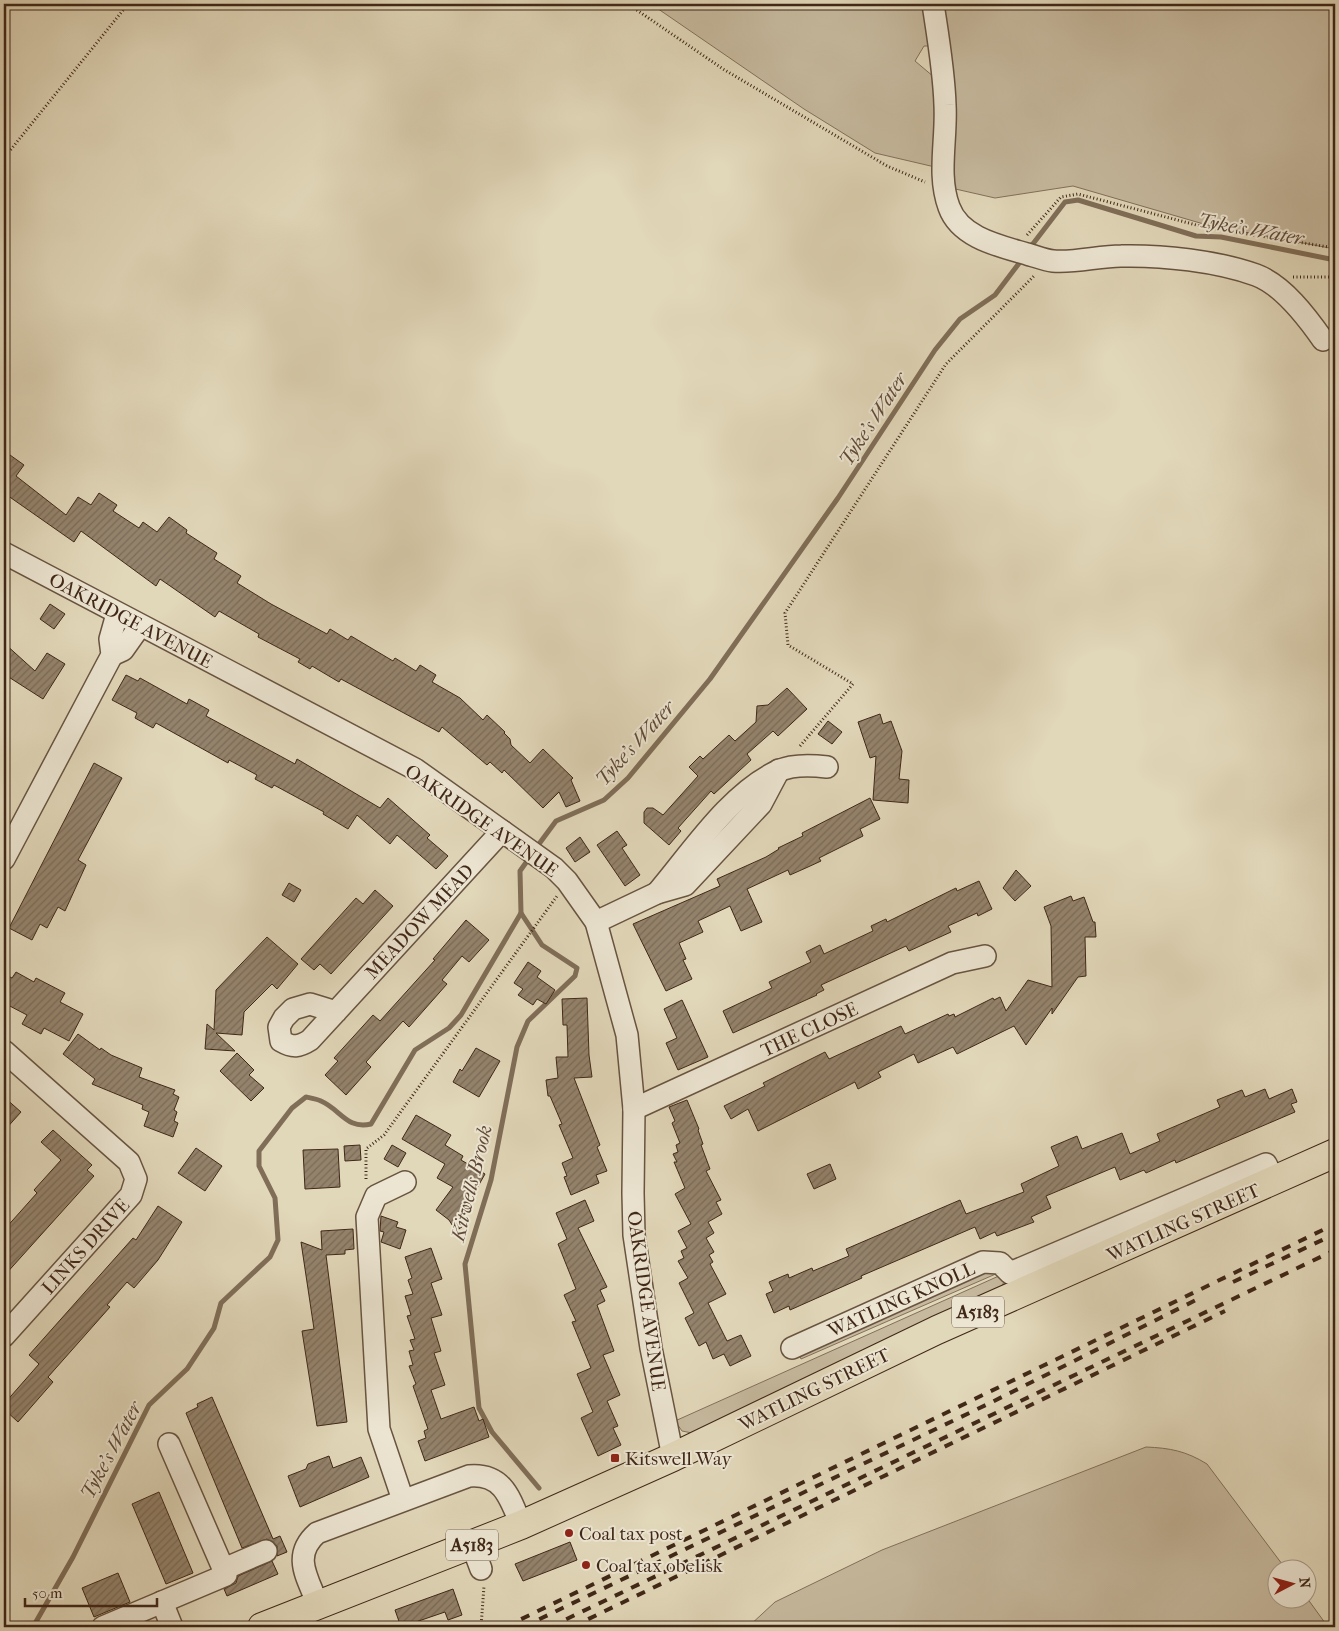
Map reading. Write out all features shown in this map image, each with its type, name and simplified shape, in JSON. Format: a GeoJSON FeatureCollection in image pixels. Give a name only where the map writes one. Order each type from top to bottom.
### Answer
{"type":"FeatureCollection","features":[{"type":"Feature","properties":{"kind":"main road","name":"WATLING STREET"},"geometry":{"type":"LineString","coordinates":[[262,1627],[318,1605],[476,1557],[521,1525],[672,1458],[1014,1284],[1275,1182],[1335,1153]]}},
{"type":"Feature","properties":{"kind":"street"},"geometry":{"type":"LineString","coordinates":[[933,4],[946,107],[944,190],[949,209],[958,221],[974,235],[990,244],[1053,261],[1122,256],[1223,266],[1258,276],[1286,296],[1306,316],[1323,340]]}},
{"type":"Feature","properties":{"kind":"street","name":"OAKRIDGE AVENUE"},"geometry":{"type":"LineString","coordinates":[[4,553],[415,769],[534,854],[567,881],[596,922],[627,1035],[634,1108],[634,1236],[651,1348],[672,1458]]}},
{"type":"Feature","properties":{"kind":"street"},"geometry":{"type":"LineString","coordinates":[[112,656],[110,639],[117,614]]}},
{"type":"Feature","properties":{"kind":"street"},"geometry":{"type":"LineString","coordinates":[[4,859],[112,656],[123,650],[140,626]]}},
{"type":"Feature","properties":{"kind":"street"},"geometry":{"type":"LineString","coordinates":[[596,922],[657,893],[718,820],[754,785],[780,770],[810,765],[827,767]]}},
{"type":"Feature","properties":{"kind":"street","name":"MEADOW MEAD"},"geometry":{"type":"LineString","coordinates":[[336,1012],[502,831]]}},
{"type":"Feature","properties":{"kind":"street","name":"THE CLOSE"},"geometry":{"type":"LineString","coordinates":[[634,1108],[952,963],[986,956]]}},
{"type":"Feature","properties":{"kind":"street","name":"LINKS DRIVE"},"geometry":{"type":"LineString","coordinates":[[4,1051],[129,1162],[136,1179],[131,1195],[4,1336]]}},
{"type":"Feature","properties":{"kind":"street"},"geometry":{"type":"LineString","coordinates":[[403,1500],[385,1450],[378,1421],[369,1277],[368,1210],[376,1196],[405,1182]]}},
{"type":"Feature","properties":{"kind":"street","name":"WATLING KNOLL"},"geometry":{"type":"LineString","coordinates":[[792,1348],[984,1262],[1000,1264],[1014,1284]]}},
{"type":"Feature","properties":{"kind":"street"},"geometry":{"type":"LineString","coordinates":[[103,1627],[226,1574],[169,1444]]}},
{"type":"Feature","properties":{"kind":"street"},"geometry":{"type":"LineString","coordinates":[[318,1605],[303,1562],[303,1553],[317,1533],[469,1476],[483,1474],[499,1483],[509,1498],[521,1525]]}},
{"type":"Feature","properties":{"kind":"street"},"geometry":{"type":"LineString","coordinates":[[224,1569],[266,1551]]}},
{"type":"Feature","properties":{"kind":"street"},"geometry":{"type":"LineString","coordinates":[[162,1602],[172,1627]]}},
{"type":"Feature","properties":{"kind":"path"},"geometry":{"type":"LineString","coordinates":[[4,158],[128,4]]}},
{"type":"Feature","properties":{"kind":"path"},"geometry":{"type":"LineString","coordinates":[[628,4],[724,69],[887,166],[944,190]]}},
{"type":"Feature","properties":{"kind":"path"},"geometry":{"type":"LineString","coordinates":[[780,770],[853,684],[788,645],[785,613],[946,364],[1041,270],[1030,255],[1061,197],[1078,194],[1204,227],[1335,248]]}},
{"type":"Feature","properties":{"kind":"path"},"geometry":{"type":"LineString","coordinates":[[368,1210],[366,1148],[384,1135],[567,881]]}},
{"type":"Feature","properties":{"kind":"path"},"geometry":{"type":"LineString","coordinates":[[476,1557],[484,1584],[481,1627]]}},
{"type":"Feature","properties":{"kind":"shaded area"},"geometry":{"type":"Polygon","coordinates":[[[651,4],[924,4],[930,46],[924,46],[915,61],[934,77],[935,167],[875,153],[804,109],[651,4]]]}},
{"type":"Feature","properties":{"kind":"shaded area"},"geometry":{"type":"Polygon","coordinates":[[[939,4],[1335,4],[1335,249],[1207,225],[1073,186],[995,198],[951,188],[939,4]]]}},
{"type":"Feature","properties":{"kind":"shaded area"},"geometry":{"type":"Polygon","coordinates":[[[978,1273],[998,1273],[801,1359],[799,1354],[978,1273]]]}},
{"type":"Feature","properties":{"kind":"shaded area"},"geometry":{"type":"Polygon","coordinates":[[[1001,1275],[1004,1282],[1000,1289],[692,1433],[682,1431],[675,1421],[1001,1275]]]}},
{"type":"Feature","properties":{"kind":"shaded area"},"geometry":{"type":"Polygon","coordinates":[[[1146,1447],[1163,1448],[1192,1456],[1207,1464],[1278,1558],[1266,1558],[1266,1608],[1314,1608],[1328,1627],[748,1627],[775,1602],[882,1550],[1146,1447]]]}},
{"type":"Feature","properties":{"kind":"building"},"geometry":{"type":"Polygon","coordinates":[[[10,455],[24,465],[16,476],[66,515],[78,497],[91,505],[99,493],[117,505],[113,511],[139,528],[143,522],[157,532],[169,517],[187,530],[186,533],[217,553],[214,559],[241,576],[237,583],[271,604],[327,634],[330,629],[348,640],[351,636],[393,661],[395,658],[416,671],[420,665],[436,675],[432,682],[460,698],[483,720],[487,715],[505,732],[510,739],[511,745],[530,763],[543,749],[573,778],[571,780],[580,801],[566,807],[559,792],[543,808],[504,770],[502,773],[490,762],[487,765],[442,727],[439,732],[341,679],[339,682],[312,666],[310,669],[298,662],[300,659],[258,637],[259,634],[219,611],[215,617],[160,579],[156,586],[81,531],[74,542],[4,493],[4,462],[10,455]]]}},
{"type":"Feature","properties":{"kind":"building"},"geometry":{"type":"Polygon","coordinates":[[[50,604],[65,614],[54,629],[40,619],[50,604]]]}},
{"type":"Feature","properties":{"kind":"building"},"geometry":{"type":"Polygon","coordinates":[[[4,643],[35,671],[47,653],[65,664],[43,699],[4,674],[4,643]]]}},
{"type":"Feature","properties":{"kind":"building"},"geometry":{"type":"Polygon","coordinates":[[[126,675],[138,681],[140,678],[187,704],[189,699],[209,710],[206,716],[295,764],[297,759],[380,808],[388,798],[430,835],[427,838],[448,856],[436,869],[397,835],[390,844],[357,815],[348,829],[323,814],[324,812],[274,785],[272,788],[255,779],[257,775],[229,760],[228,763],[156,723],[153,728],[135,718],[137,713],[112,700],[126,675]]]}},
{"type":"Feature","properties":{"kind":"building"},"geometry":{"type":"Polygon","coordinates":[[[787,688],[807,709],[778,736],[773,731],[747,754],[751,760],[714,794],[711,791],[678,828],[681,831],[669,845],[644,823],[644,812],[647,808],[653,808],[663,815],[698,776],[689,767],[700,756],[703,759],[729,735],[735,741],[756,722],[757,706],[768,705],[787,688]]]}},
{"type":"Feature","properties":{"kind":"building"},"geometry":{"type":"Polygon","coordinates":[[[880,714],[883,724],[891,721],[902,751],[899,779],[909,780],[908,803],[873,800],[876,756],[870,758],[858,722],[880,714]]]}},
{"type":"Feature","properties":{"kind":"building"},"geometry":{"type":"Polygon","coordinates":[[[828,721],[842,732],[832,744],[818,734],[828,721]]]}},
{"type":"Feature","properties":{"kind":"building"},"geometry":{"type":"Polygon","coordinates":[[[94,763],[122,778],[78,860],[86,865],[65,911],[58,907],[47,928],[40,924],[32,940],[9,928],[94,763]]]}},
{"type":"Feature","properties":{"kind":"building"},"geometry":{"type":"Polygon","coordinates":[[[870,798],[880,819],[860,829],[863,836],[819,858],[821,861],[808,867],[790,875],[788,870],[747,889],[762,922],[741,931],[730,906],[698,921],[703,932],[679,943],[686,959],[683,960],[692,979],[666,991],[633,924],[720,886],[717,879],[766,857],[778,848],[803,836],[802,833],[870,798]]]}},
{"type":"Feature","properties":{"kind":"building"},"geometry":{"type":"Polygon","coordinates":[[[617,831],[627,845],[622,848],[640,875],[625,886],[597,845],[617,831]]]}},
{"type":"Feature","properties":{"kind":"building"},"geometry":{"type":"Polygon","coordinates":[[[580,837],[590,852],[575,862],[566,848],[580,837]]]}},
{"type":"Feature","properties":{"kind":"building"},"geometry":{"type":"Polygon","coordinates":[[[1016,870],[1031,886],[1015,901],[1003,888],[1016,870]]]}},
{"type":"Feature","properties":{"kind":"building"},"geometry":{"type":"Polygon","coordinates":[[[979,881],[992,909],[978,916],[977,913],[948,926],[951,932],[909,951],[906,946],[821,985],[824,990],[817,995],[733,1033],[723,1011],[772,988],[769,982],[811,962],[806,952],[820,945],[824,954],[873,931],[871,926],[886,919],[887,922],[956,888],[957,891],[979,881]]]}},
{"type":"Feature","properties":{"kind":"building"},"geometry":{"type":"Polygon","coordinates":[[[289,883],[301,890],[294,902],[282,895],[289,883]]]}},
{"type":"Feature","properties":{"kind":"building"},"geometry":{"type":"Polygon","coordinates":[[[375,890],[393,906],[331,974],[320,964],[314,970],[301,959],[356,898],[363,904],[375,890]]]}},
{"type":"Feature","properties":{"kind":"building"},"geometry":{"type":"Polygon","coordinates":[[[1071,896],[1073,901],[1084,897],[1093,922],[1095,922],[1096,937],[1085,937],[1086,976],[1078,977],[1052,1014],[1052,1008],[1026,1045],[1014,1026],[957,1054],[953,1047],[918,1063],[914,1054],[878,1072],[881,1077],[858,1089],[855,1082],[758,1131],[748,1109],[731,1119],[724,1106],[765,1086],[763,1083],[825,1052],[829,1059],[901,1026],[905,1034],[948,1014],[949,1016],[954,1014],[955,1017],[993,998],[994,1000],[1000,997],[1006,1011],[1028,980],[1052,987],[1051,926],[1044,907],[1071,896]]]}},
{"type":"Feature","properties":{"kind":"building"},"geometry":{"type":"Polygon","coordinates":[[[466,920],[489,940],[469,962],[462,956],[442,980],[447,984],[409,1027],[403,1021],[366,1062],[371,1067],[346,1095],[325,1075],[338,1061],[334,1058],[373,1015],[380,1021],[435,960],[433,959],[466,920]]]}},
{"type":"Feature","properties":{"kind":"building"},"geometry":{"type":"Polygon","coordinates":[[[267,937],[298,964],[277,989],[272,984],[244,1012],[242,1035],[216,1033],[235,1051],[205,1049],[207,1024],[214,1030],[216,990],[267,937]]]}},
{"type":"Feature","properties":{"kind":"building"},"geometry":{"type":"Polygon","coordinates":[[[528,962],[541,971],[537,977],[555,990],[546,1004],[537,999],[533,1005],[518,995],[523,989],[514,983],[528,962]]]}},
{"type":"Feature","properties":{"kind":"building"},"geometry":{"type":"Polygon","coordinates":[[[16,972],[34,982],[36,978],[65,993],[60,1002],[83,1014],[69,1041],[44,1028],[41,1034],[22,1024],[27,1015],[4,1003],[4,974],[12,978],[16,972]]]}},
{"type":"Feature","properties":{"kind":"building"},"geometry":{"type":"Polygon","coordinates":[[[587,998],[589,1055],[592,1077],[574,1078],[600,1145],[597,1147],[607,1171],[596,1175],[599,1183],[571,1195],[564,1177],[567,1176],[562,1163],[573,1158],[559,1125],[562,1124],[550,1096],[548,1096],[546,1080],[558,1078],[556,1057],[568,1057],[567,1025],[563,1025],[562,999],[587,998]]]}},
{"type":"Feature","properties":{"kind":"building"},"geometry":{"type":"Polygon","coordinates":[[[682,1000],[708,1057],[678,1070],[666,1043],[677,1038],[664,1009],[682,1000]]]}},
{"type":"Feature","properties":{"kind":"building"},"geometry":{"type":"Polygon","coordinates":[[[78,1034],[100,1050],[101,1048],[111,1055],[142,1068],[139,1077],[175,1090],[173,1094],[179,1097],[174,1110],[177,1112],[174,1121],[178,1123],[173,1137],[144,1126],[149,1112],[142,1109],[143,1105],[92,1084],[95,1079],[63,1054],[78,1034]]]}},
{"type":"Feature","properties":{"kind":"building"},"geometry":{"type":"Polygon","coordinates":[[[476,1048],[500,1061],[479,1097],[453,1082],[476,1048]]]}},
{"type":"Feature","properties":{"kind":"building"},"geometry":{"type":"Polygon","coordinates":[[[237,1053],[254,1070],[249,1075],[264,1088],[251,1101],[220,1071],[237,1053]]]}},
{"type":"Feature","properties":{"kind":"building"},"geometry":{"type":"Polygon","coordinates":[[[1265,1089],[1269,1099],[1292,1089],[1297,1102],[1291,1104],[1295,1112],[1176,1163],[1175,1160],[1146,1173],[1144,1170],[1120,1180],[1115,1167],[1046,1196],[1051,1208],[1031,1217],[1034,1222],[997,1236],[995,1232],[980,1239],[975,1227],[861,1276],[862,1278],[790,1310],[789,1306],[774,1313],[766,1294],[773,1291],[769,1282],[788,1274],[789,1278],[812,1268],[813,1271],[849,1256],[846,1249],[960,1200],[966,1214],[1024,1192],[1021,1184],[1059,1166],[1051,1147],[1077,1136],[1082,1149],[1122,1133],[1130,1154],[1160,1141],[1157,1134],[1220,1107],[1217,1100],[1242,1090],[1245,1097],[1265,1089]]]}},
{"type":"Feature","properties":{"kind":"building"},"geometry":{"type":"Polygon","coordinates":[[[4,1097],[21,1112],[4,1131],[4,1097]]]}},
{"type":"Feature","properties":{"kind":"building"},"geometry":{"type":"Polygon","coordinates":[[[687,1100],[699,1129],[703,1144],[701,1145],[710,1169],[706,1171],[721,1200],[716,1202],[722,1214],[708,1222],[714,1233],[706,1238],[714,1252],[709,1255],[713,1262],[710,1264],[726,1294],[708,1303],[727,1341],[741,1335],[751,1356],[730,1366],[724,1354],[713,1359],[706,1342],[699,1346],[685,1318],[694,1313],[679,1283],[688,1278],[678,1261],[684,1258],[681,1251],[687,1248],[678,1231],[691,1224],[675,1194],[685,1188],[674,1162],[677,1162],[673,1154],[678,1152],[676,1145],[680,1143],[672,1123],[675,1121],[669,1107],[687,1100]]]}},
{"type":"Feature","properties":{"kind":"building"},"geometry":{"type":"Polygon","coordinates":[[[416,1115],[451,1135],[445,1145],[463,1156],[461,1160],[485,1174],[463,1213],[469,1222],[456,1231],[449,1220],[436,1210],[453,1187],[437,1178],[445,1164],[402,1139],[416,1115]]]}},
{"type":"Feature","properties":{"kind":"building"},"geometry":{"type":"Polygon","coordinates":[[[53,1130],[92,1165],[87,1170],[94,1176],[4,1276],[4,1230],[37,1193],[34,1190],[61,1160],[41,1142],[53,1130]]]}},
{"type":"Feature","properties":{"kind":"building"},"geometry":{"type":"Polygon","coordinates":[[[360,1145],[361,1160],[345,1161],[344,1146],[360,1145]]]}},
{"type":"Feature","properties":{"kind":"building"},"geometry":{"type":"Polygon","coordinates":[[[392,1145],[406,1153],[398,1167],[384,1159],[392,1145]]]}},
{"type":"Feature","properties":{"kind":"building"},"geometry":{"type":"Polygon","coordinates":[[[196,1148],[222,1166],[205,1191],[178,1173],[196,1148]]]}},
{"type":"Feature","properties":{"kind":"building"},"geometry":{"type":"Polygon","coordinates":[[[338,1149],[340,1187],[305,1189],[303,1150],[338,1149]]]}},
{"type":"Feature","properties":{"kind":"building"},"geometry":{"type":"Polygon","coordinates":[[[830,1164],[836,1179],[814,1189],[807,1174],[830,1164]]]}},
{"type":"Feature","properties":{"kind":"building"},"geometry":{"type":"Polygon","coordinates":[[[585,1200],[594,1221],[578,1228],[607,1287],[600,1290],[605,1301],[597,1305],[614,1351],[603,1355],[620,1395],[607,1401],[618,1426],[613,1428],[621,1445],[598,1456],[581,1418],[593,1412],[577,1374],[591,1368],[572,1322],[576,1321],[564,1295],[576,1289],[558,1244],[567,1239],[556,1213],[585,1200]]]}},
{"type":"Feature","properties":{"kind":"building"},"geometry":{"type":"Polygon","coordinates":[[[158,1206],[182,1222],[158,1260],[134,1288],[127,1282],[107,1305],[110,1307],[48,1377],[53,1382],[18,1422],[4,1409],[4,1404],[39,1364],[29,1355],[133,1238],[136,1240],[158,1206]]]}},
{"type":"Feature","properties":{"kind":"building"},"geometry":{"type":"Polygon","coordinates":[[[381,1216],[398,1222],[396,1227],[406,1230],[400,1249],[381,1242],[384,1232],[380,1231],[381,1216]]]}},
{"type":"Feature","properties":{"kind":"building"},"geometry":{"type":"Polygon","coordinates":[[[353,1229],[354,1249],[345,1250],[345,1254],[326,1255],[347,1422],[317,1426],[302,1331],[314,1329],[301,1242],[322,1250],[321,1231],[353,1229]]]}},
{"type":"Feature","properties":{"kind":"building"},"geometry":{"type":"Polygon","coordinates":[[[431,1248],[442,1279],[431,1283],[442,1315],[431,1318],[441,1351],[434,1353],[445,1385],[431,1390],[441,1419],[474,1407],[479,1421],[483,1419],[489,1437],[425,1461],[418,1441],[426,1438],[424,1431],[428,1429],[413,1386],[416,1384],[409,1366],[413,1365],[409,1351],[414,1350],[410,1340],[415,1339],[407,1316],[411,1315],[405,1296],[413,1294],[408,1280],[412,1278],[405,1257],[431,1248]]]}},
{"type":"Feature","properties":{"kind":"building"},"geometry":{"type":"Polygon","coordinates":[[[212,1397],[273,1539],[280,1536],[287,1552],[277,1556],[277,1546],[267,1539],[242,1548],[186,1413],[198,1407],[197,1404],[212,1397]]]}},
{"type":"Feature","properties":{"kind":"building"},"geometry":{"type":"Polygon","coordinates":[[[329,1456],[333,1468],[361,1457],[369,1477],[300,1507],[288,1476],[306,1469],[308,1464],[329,1456]]]}},
{"type":"Feature","properties":{"kind":"building"},"geometry":{"type":"Polygon","coordinates":[[[159,1492],[193,1573],[166,1584],[132,1504],[159,1492]]]}},
{"type":"Feature","properties":{"kind":"building"},"geometry":{"type":"Polygon","coordinates":[[[570,1542],[577,1560],[523,1581],[515,1564],[570,1542]]]}},
{"type":"Feature","properties":{"kind":"building"},"geometry":{"type":"Polygon","coordinates":[[[272,1561],[278,1574],[227,1596],[224,1589],[236,1583],[238,1576],[272,1561]]]}},
{"type":"Feature","properties":{"kind":"building"},"geometry":{"type":"Polygon","coordinates":[[[118,1573],[130,1602],[94,1617],[82,1588],[118,1573]]]}},
{"type":"Feature","properties":{"kind":"building"},"geometry":{"type":"Polygon","coordinates":[[[453,1589],[462,1615],[448,1620],[445,1612],[401,1627],[395,1610],[453,1589]]]}},
{"type":"Feature","properties":{"kind":"waterway","name":"Tyke's Water"},"geometry":{"type":"LineString","coordinates":[[1029,249],[1065,202],[1078,200],[1196,236],[1221,237],[1335,260]]}},
{"type":"Feature","properties":{"kind":"waterway","name":"Tyke's Water"},"geometry":{"type":"LineString","coordinates":[[536,848],[556,821],[604,800],[628,778],[710,679],[838,498],[935,350],[960,319],[995,295],[1023,258]]}},
{"type":"Feature","properties":{"kind":"waterway","name":"Tyke's Water"},"geometry":{"type":"LineString","coordinates":[[33,1627],[73,1557],[149,1405],[187,1369],[214,1328],[221,1303],[270,1257],[278,1240],[275,1198],[259,1166],[259,1151],[292,1108],[306,1097],[328,1105],[344,1118],[356,1124],[371,1124],[415,1050],[449,1028],[461,1015],[521,913],[520,871],[530,857]]}},
{"type":"Feature","properties":{"kind":"waterway","name":"Kitwells Brook"},"geometry":{"type":"LineString","coordinates":[[521,913],[542,945],[577,968],[575,976],[528,1021],[517,1047],[491,1180],[465,1264],[479,1408],[492,1432],[539,1488]]}},
{"type":"Feature","properties":{"kind":"railway"},"geometry":{"type":"LineString","coordinates":[[505,1627],[1335,1224]]}},
{"type":"Feature","properties":{"kind":"railway"},"geometry":{"type":"LineString","coordinates":[[1233,1282],[1335,1234]]}},
{"type":"Feature","properties":{"kind":"railway"},"geometry":{"type":"LineString","coordinates":[[550,1627],[1335,1250]]}},
{"type":"Feature","properties":{"kind":"railway"},"geometry":{"type":"LineString","coordinates":[[523,1627],[988,1404],[1202,1297]]}},
{"type":"Feature","properties":{"kind":"railway"},"geometry":{"type":"LineString","coordinates":[[572,1627],[1225,1311]]}},
{"type":"Feature","properties":{"kind":"place","name":"Kitswell Way"},"geometry":{"type":"Point","coordinates":[615,1458]}},
{"type":"Feature","properties":{"kind":"place","name":"Coal tax post"},"geometry":{"type":"Point","coordinates":[569,1533]}},
{"type":"Feature","properties":{"kind":"place","name":"Coal tax obelisk"},"geometry":{"type":"Point","coordinates":[586,1565]}}]}
